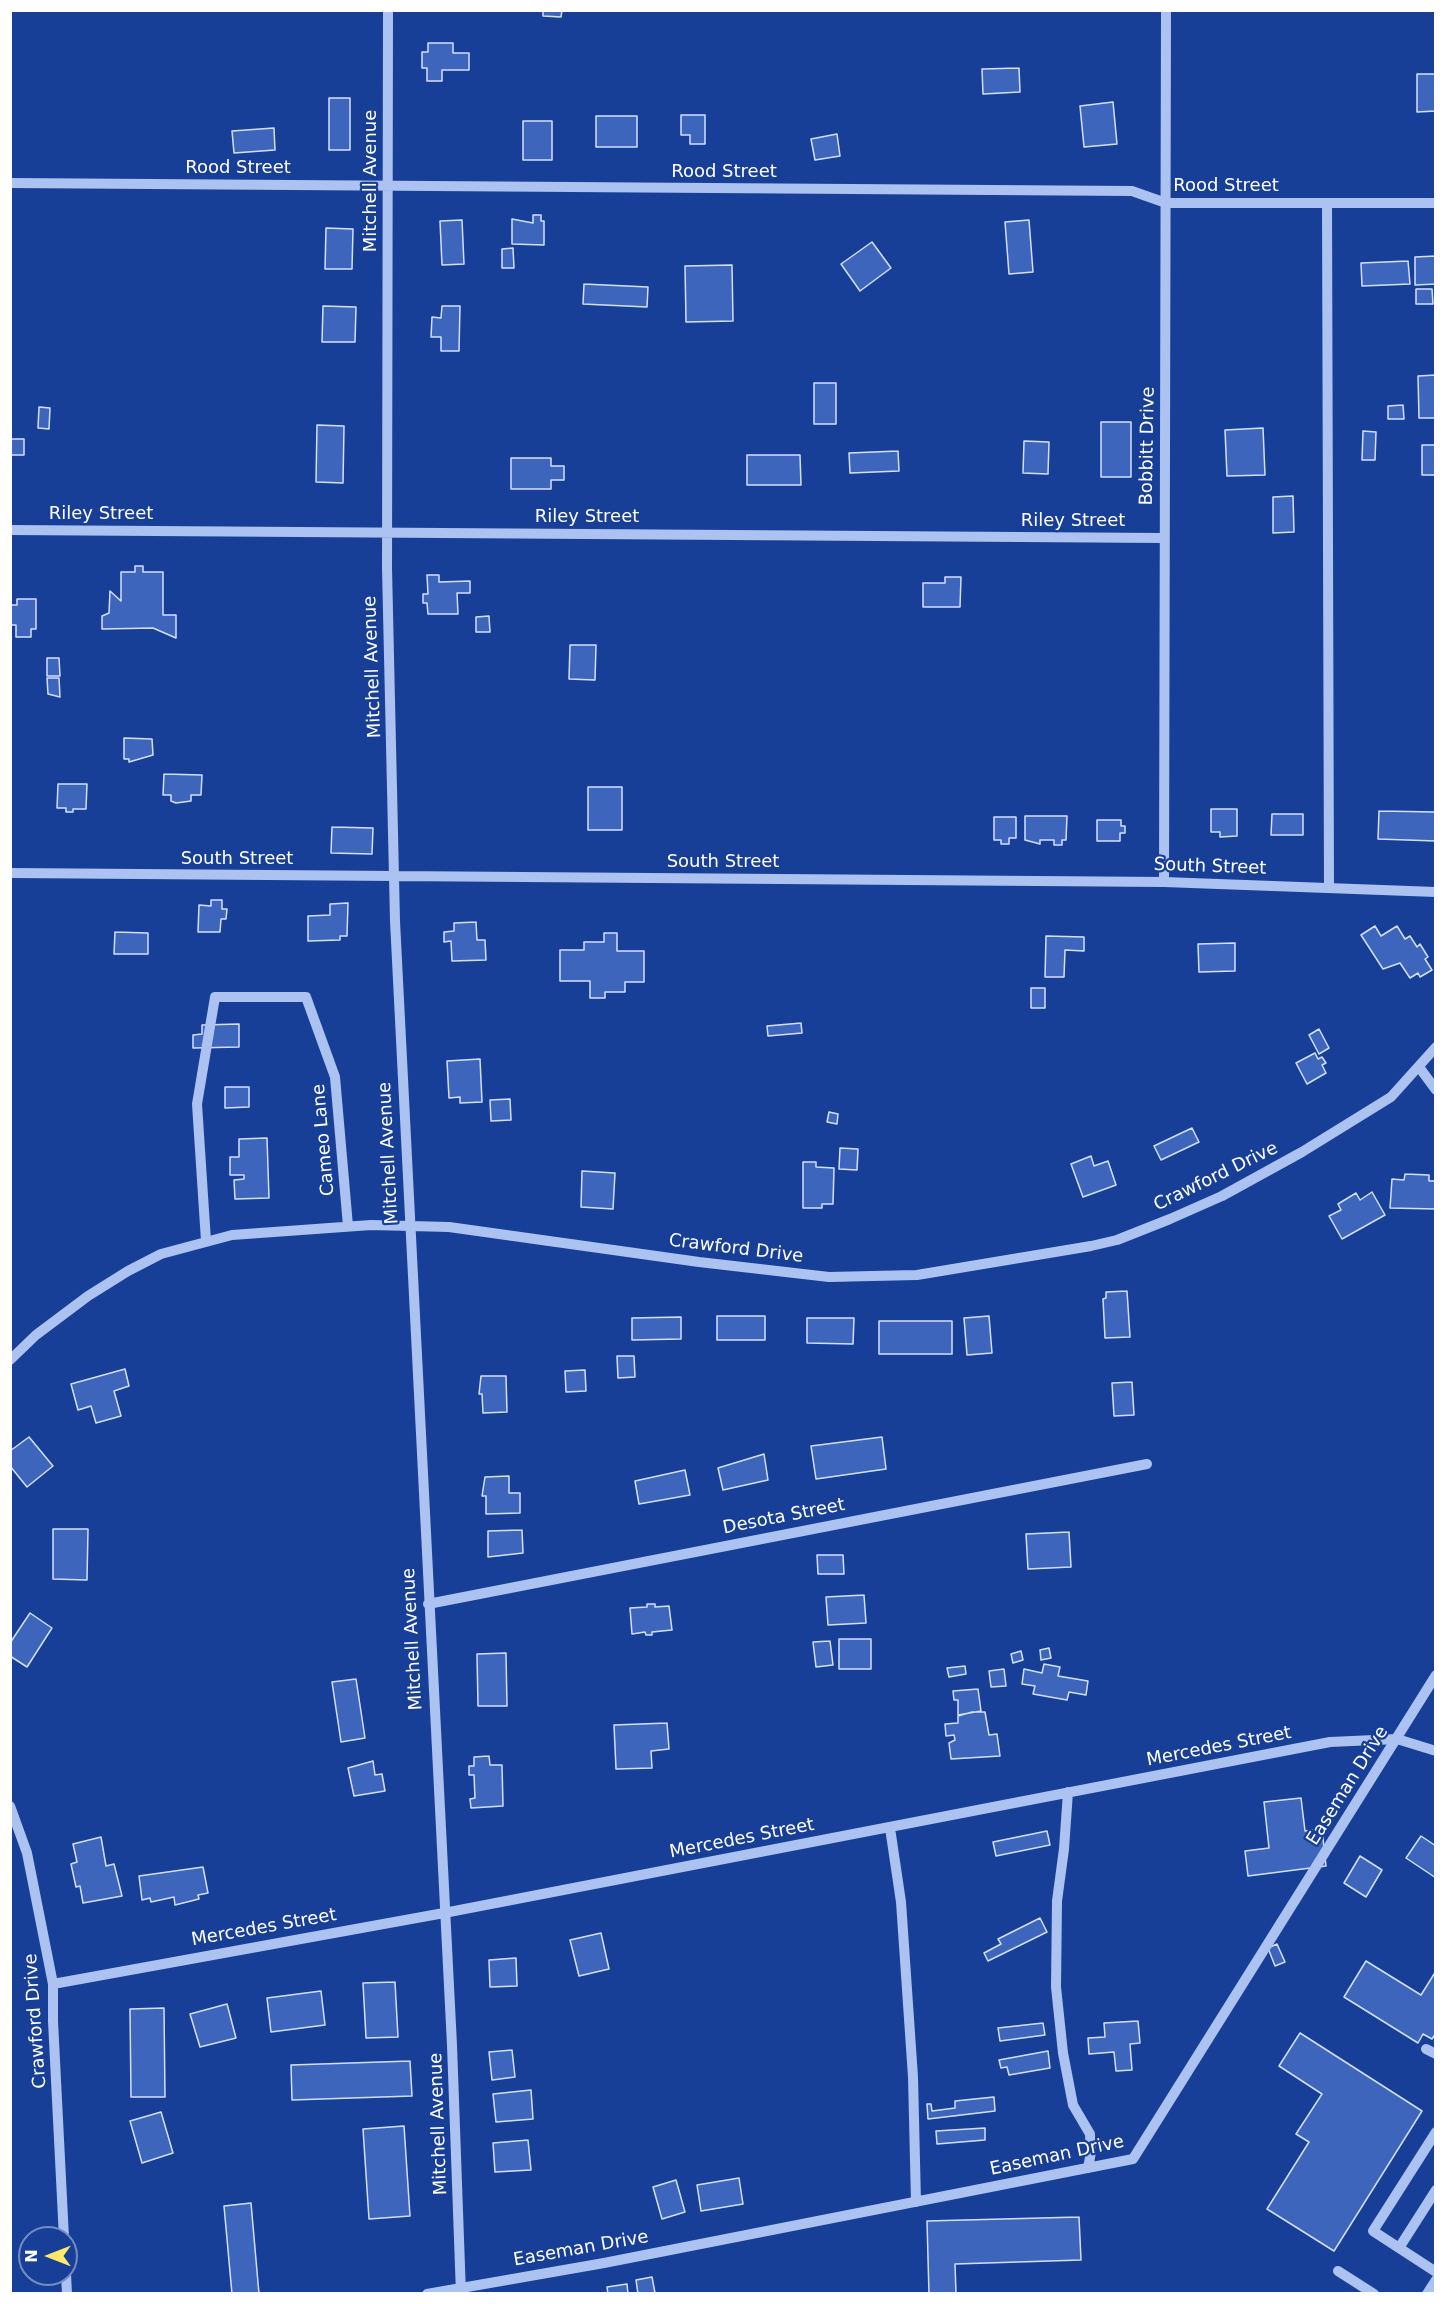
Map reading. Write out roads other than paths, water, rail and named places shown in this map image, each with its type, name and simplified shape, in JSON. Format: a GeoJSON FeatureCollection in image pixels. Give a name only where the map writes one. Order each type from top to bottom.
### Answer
{"type":"FeatureCollection","features":[{"type":"Feature","properties":{"kind":"street","name":"Mitchell Avenue"},"geometry":{"type":"LineString","coordinates":[[388,10],[389,532],[394,877],[461,2290]]}},
{"type":"Feature","properties":{"kind":"street","name":"Bobbitt Drive"},"geometry":{"type":"LineString","coordinates":[[1164,882],[1166,10]]}},
{"type":"Feature","properties":{"kind":"street","name":"Rood Street"},"geometry":{"type":"LineString","coordinates":[[10,183],[1132,191],[1166,203],[1436,203]]}},
{"type":"Feature","properties":{"kind":"street"},"geometry":{"type":"LineString","coordinates":[[1327,203],[1329,887]]}},
{"type":"Feature","properties":{"kind":"street","name":"Riley Street"},"geometry":{"type":"LineString","coordinates":[[10,530],[1163,538]]}},
{"type":"Feature","properties":{"kind":"street","name":"South Street"},"geometry":{"type":"LineString","coordinates":[[10,873],[1164,882],[1436,892]]}},
{"type":"Feature","properties":{"kind":"street","name":"Cameo Lane"},"geometry":{"type":"LineString","coordinates":[[206,1241],[197,1104],[215,997],[306,998],[336,1077],[348,1226]]}},
{"type":"Feature","properties":{"kind":"street","name":"Crawford Drive"},"geometry":{"type":"LineString","coordinates":[[10,1360],[70,1309],[128,1270],[161,1254],[232,1235],[348,1226],[449,1227],[699,1262],[829,1277],[917,1275],[1020,1260],[1117,1240],[1222,1196],[1302,1152],[1391,1097],[1436,1047]]}},
{"type":"Feature","properties":{"kind":"street"},"geometry":{"type":"LineString","coordinates":[[1419,1067],[1436,1090]]}},
{"type":"Feature","properties":{"kind":"street","name":"Desota Street"},"geometry":{"type":"LineString","coordinates":[[428,1604],[1147,1464]]}},
{"type":"Feature","properties":{"kind":"street","name":"Easeman Drive"},"geometry":{"type":"LineString","coordinates":[[427,2294],[461,2290],[604,2263],[1133,2159],[1436,1674]]}},
{"type":"Feature","properties":{"kind":"street","name":"Mercedes Street"},"geometry":{"type":"LineString","coordinates":[[53,1984],[444,1913],[1330,1742],[1397,1739],[1436,1751]]}},
{"type":"Feature","properties":{"kind":"street"},"geometry":{"type":"LineString","coordinates":[[1068,1792],[1056,1913],[1056,1987],[1063,2053],[1073,2106],[1090,2134],[1091,2152],[1088,2168]]}},
{"type":"Feature","properties":{"kind":"street","name":"Crawford Drive"},"geometry":{"type":"LineString","coordinates":[[10,1806],[27,1852],[53,1984],[63,2226]]}},
{"type":"Feature","properties":{"kind":"street"},"geometry":{"type":"LineString","coordinates":[[891,1828],[901,1902],[913,2077],[916,2202]]}},
{"type":"Feature","properties":{"kind":"street"},"geometry":{"type":"LineString","coordinates":[[1436,2132],[1373,2231],[1436,2272]]}},
{"type":"Feature","properties":{"kind":"street"},"geometry":{"type":"LineString","coordinates":[[1399,2248],[1436,2190]]}},
{"type":"Feature","properties":{"kind":"street"},"geometry":{"type":"LineString","coordinates":[[1338,2271],[1374,2294]]}},
{"type":"Feature","properties":{"kind":"street"},"geometry":{"type":"LineString","coordinates":[[1427,2294],[1436,2280]]}}]}
